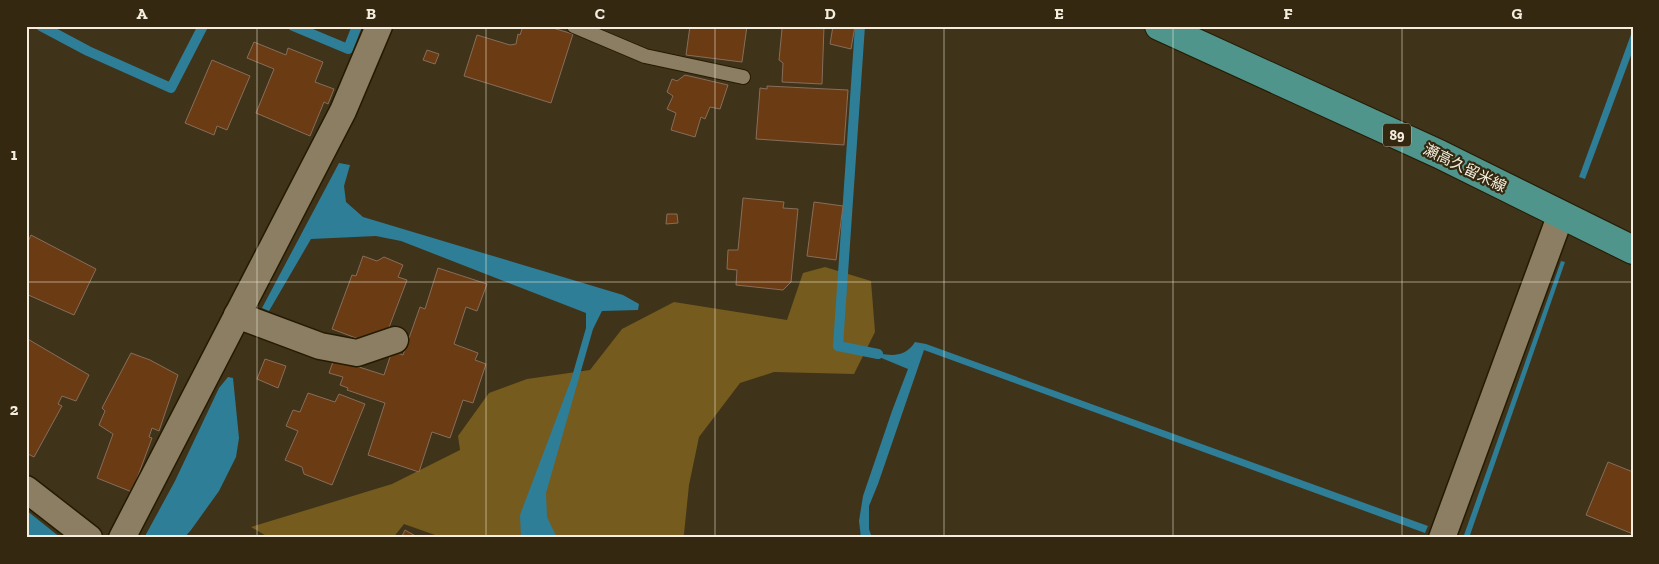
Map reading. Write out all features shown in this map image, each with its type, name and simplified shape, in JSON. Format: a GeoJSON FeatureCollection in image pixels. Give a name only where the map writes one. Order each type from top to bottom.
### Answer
{"type":"FeatureCollection","features":[{"type":"Feature","properties":{"kind":"main road","name":"瀬高久留米線"},"geometry":{"type":"LineString","coordinates":[[1159,26],[1439,154],[1633,250]]}},
{"type":"Feature","properties":{"kind":"street"},"geometry":{"type":"LineString","coordinates":[[122,538],[343,111],[379,26]]}},
{"type":"Feature","properties":{"kind":"street"},"geometry":{"type":"LineString","coordinates":[[1442,538],[1561,214]]}},
{"type":"Feature","properties":{"kind":"street"},"geometry":{"type":"LineString","coordinates":[[237,315],[320,346],[357,353],[395,340]]}},
{"type":"Feature","properties":{"kind":"street"},"geometry":{"type":"LineString","coordinates":[[26,489],[89,538]]}},
{"type":"Feature","properties":{"kind":"lane"},"geometry":{"type":"LineString","coordinates":[[574,26],[645,56],[743,78]]}},
{"type":"Feature","properties":{"kind":"shaded area"},"geometry":{"type":"Polygon","coordinates":[[[825,267],[871,281],[875,332],[854,374],[774,372],[740,383],[699,437],[689,485],[682,538],[435,538],[435,535],[404,524],[393,538],[270,538],[251,527],[392,484],[460,450],[458,436],[489,393],[527,379],[590,370],[622,329],[674,302],[787,320],[803,273],[825,267]]]}},
{"type":"Feature","properties":{"kind":"water"},"geometry":{"type":"Polygon","coordinates":[[[1633,29],[1633,50],[1585,179],[1579,177],[1633,29]]]}},
{"type":"Feature","properties":{"kind":"water"},"geometry":{"type":"Polygon","coordinates":[[[339,163],[350,165],[344,186],[346,202],[363,217],[623,295],[639,304],[638,310],[602,311],[593,329],[546,493],[547,517],[557,538],[521,538],[520,515],[571,380],[586,328],[586,313],[401,241],[376,236],[311,239],[269,311],[262,308],[339,163]]]}},
{"type":"Feature","properties":{"kind":"water"},"geometry":{"type":"Polygon","coordinates":[[[1561,261],[1565,262],[1469,538],[1463,538],[1561,261]]]}},
{"type":"Feature","properties":{"kind":"water"},"geometry":{"type":"Polygon","coordinates":[[[915,342],[926,344],[1428,526],[1425,533],[924,350],[869,506],[869,529],[872,538],[861,538],[859,521],[863,496],[908,369],[867,352],[887,355],[900,354],[910,348],[915,342]]]}},
{"type":"Feature","properties":{"kind":"water"},"geometry":{"type":"Polygon","coordinates":[[[228,377],[233,378],[239,438],[236,457],[219,491],[184,538],[144,538],[175,481],[219,388],[228,377]]]}},
{"type":"Feature","properties":{"kind":"water"},"geometry":{"type":"Polygon","coordinates":[[[26,510],[61,538],[30,538],[26,535],[26,510]]]}},
{"type":"Feature","properties":{"kind":"building"},"geometry":{"type":"Polygon","coordinates":[[[523,26],[546,26],[573,34],[551,103],[464,76],[477,35],[510,45],[516,44],[518,34],[520,35],[523,26]]]}},
{"type":"Feature","properties":{"kind":"building"},"geometry":{"type":"Polygon","coordinates":[[[690,26],[747,26],[742,62],[686,55],[690,26]]]}},
{"type":"Feature","properties":{"kind":"building"},"geometry":{"type":"Polygon","coordinates":[[[775,26],[824,26],[822,84],[782,82],[783,63],[779,60],[782,29],[775,26]]]}},
{"type":"Feature","properties":{"kind":"building"},"geometry":{"type":"Polygon","coordinates":[[[833,26],[855,26],[851,49],[830,44],[833,26]]]}},
{"type":"Feature","properties":{"kind":"building"},"geometry":{"type":"Polygon","coordinates":[[[254,42],[286,55],[288,48],[323,62],[315,82],[334,89],[328,104],[324,102],[310,136],[256,113],[274,69],[247,58],[254,42]]]}},
{"type":"Feature","properties":{"kind":"building"},"geometry":{"type":"Polygon","coordinates":[[[427,50],[439,54],[435,64],[423,60],[427,50]]]}},
{"type":"Feature","properties":{"kind":"building"},"geometry":{"type":"Polygon","coordinates":[[[212,60],[250,76],[227,130],[217,126],[214,135],[185,123],[212,60]]]}},
{"type":"Feature","properties":{"kind":"building"},"geometry":{"type":"Polygon","coordinates":[[[685,75],[728,85],[720,109],[710,107],[705,119],[701,117],[695,137],[671,130],[676,113],[667,109],[673,96],[667,92],[672,79],[677,81],[685,75]]]}},
{"type":"Feature","properties":{"kind":"building"},"geometry":{"type":"Polygon","coordinates":[[[767,86],[848,90],[844,145],[756,139],[760,88],[767,89],[767,86]]]}},
{"type":"Feature","properties":{"kind":"building"},"geometry":{"type":"Polygon","coordinates":[[[743,198],[784,202],[783,208],[798,209],[791,282],[783,290],[736,285],[737,270],[727,269],[728,250],[738,250],[743,198]]]}},
{"type":"Feature","properties":{"kind":"building"},"geometry":{"type":"Polygon","coordinates":[[[814,202],[843,206],[836,260],[807,256],[814,202]]]}},
{"type":"Feature","properties":{"kind":"building"},"geometry":{"type":"Polygon","coordinates":[[[667,214],[677,214],[678,223],[666,224],[667,214]]]}},
{"type":"Feature","properties":{"kind":"building"},"geometry":{"type":"Polygon","coordinates":[[[31,235],[96,269],[74,315],[26,294],[26,246],[31,235]]]}},
{"type":"Feature","properties":{"kind":"building"},"geometry":{"type":"Polygon","coordinates":[[[363,256],[377,261],[384,257],[403,265],[398,277],[407,280],[385,338],[372,344],[332,329],[352,275],[356,276],[363,256]]]}},
{"type":"Feature","properties":{"kind":"building"},"geometry":{"type":"Polygon","coordinates":[[[438,268],[487,284],[477,311],[466,307],[454,344],[478,353],[475,360],[486,364],[473,403],[463,400],[450,438],[432,432],[419,472],[368,455],[385,403],[347,390],[348,388],[340,385],[343,377],[329,373],[334,359],[384,375],[392,351],[403,355],[420,307],[425,309],[438,268]]]}},
{"type":"Feature","properties":{"kind":"building"},"geometry":{"type":"Polygon","coordinates":[[[26,338],[89,375],[76,401],[62,396],[58,404],[62,406],[34,457],[26,453],[26,338]]]}},
{"type":"Feature","properties":{"kind":"building"},"geometry":{"type":"Polygon","coordinates":[[[131,353],[150,360],[178,375],[159,431],[152,428],[149,437],[152,438],[132,492],[97,478],[113,434],[99,425],[105,411],[102,408],[131,353]]]}},
{"type":"Feature","properties":{"kind":"building"},"geometry":{"type":"Polygon","coordinates":[[[265,359],[286,366],[278,388],[257,379],[265,359]]]}},
{"type":"Feature","properties":{"kind":"building"},"geometry":{"type":"Polygon","coordinates":[[[308,393],[335,402],[339,394],[365,404],[332,485],[304,474],[302,467],[285,460],[298,431],[286,426],[293,410],[300,412],[308,393]]]}},
{"type":"Feature","properties":{"kind":"building"},"geometry":{"type":"Polygon","coordinates":[[[1608,462],[1633,472],[1633,534],[1586,515],[1608,462]]]}},
{"type":"Feature","properties":{"kind":"building"},"geometry":{"type":"Polygon","coordinates":[[[405,530],[419,538],[401,538],[405,530]]]}},
{"type":"Feature","properties":{"kind":"waterway"},"geometry":{"type":"LineString","coordinates":[[41,26],[88,51],[171,88],[203,26]]}},
{"type":"Feature","properties":{"kind":"waterway"},"geometry":{"type":"LineString","coordinates":[[293,26],[348,49],[357,26]]}},
{"type":"Feature","properties":{"kind":"waterway"},"geometry":{"type":"LineString","coordinates":[[860,26],[838,346],[878,354]]}}]}
